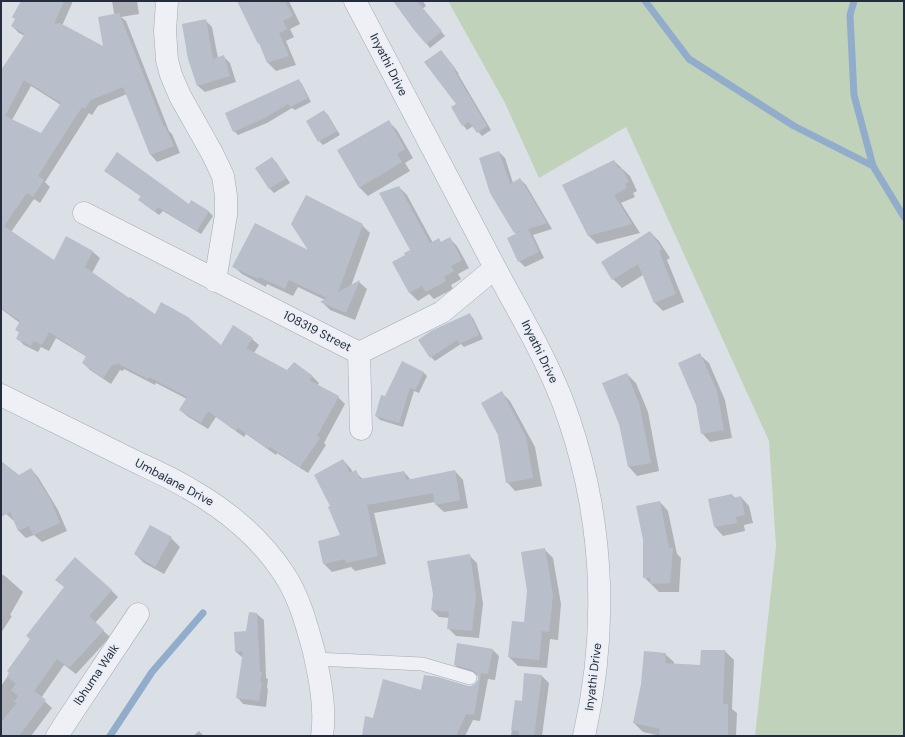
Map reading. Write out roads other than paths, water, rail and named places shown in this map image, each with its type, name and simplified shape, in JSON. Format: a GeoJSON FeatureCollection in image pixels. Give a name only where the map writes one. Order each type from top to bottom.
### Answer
{"type":"FeatureCollection","features":[{"type":"Feature","properties":{"kind":"street"},"geometry":{"type":"LineString","coordinates":[[167,1],[165,31],[167,60],[171,75],[180,96],[223,176],[226,196],[226,215],[216,281]]}},
{"type":"Feature","properties":{"kind":"street","name":"Inyathi Drive"},"geometry":{"type":"LineString","coordinates":[[355,1],[544,358],[562,400],[576,443],[588,487],[597,547],[599,577],[600,622],[596,667],[590,712],[584,736]]}},
{"type":"Feature","properties":{"kind":"street","name":"108319 Street"},"geometry":{"type":"LineString","coordinates":[[84,213],[359,353],[442,312],[495,268]]}},
{"type":"Feature","properties":{"kind":"street"},"geometry":{"type":"LineString","coordinates":[[359,353],[361,429]]}},
{"type":"Feature","properties":{"kind":"street","name":"Umbalane Drive"},"geometry":{"type":"LineString","coordinates":[[1,395],[187,487],[218,507],[263,546],[284,574],[299,602],[309,632],[318,670],[322,698],[322,736]]}},
{"type":"Feature","properties":{"kind":"street","name":"Ibhuma Walk"},"geometry":{"type":"LineString","coordinates":[[57,736],[138,614]]}},
{"type":"Feature","properties":{"kind":"lane"},"geometry":{"type":"LineString","coordinates":[[315,659],[422,664],[470,678]]}},
{"type":"Feature","properties":{"kind":"waterway"},"geometry":{"type":"LineString","coordinates":[[645,1],[689,59],[794,126],[873,166]]}},
{"type":"Feature","properties":{"kind":"waterway"},"geometry":{"type":"LineString","coordinates":[[854,1],[850,15],[854,95],[873,166],[904,217]]}},
{"type":"Feature","properties":{"kind":"waterway"},"geometry":{"type":"LineString","coordinates":[[110,736],[152,672],[203,613]]}}]}
